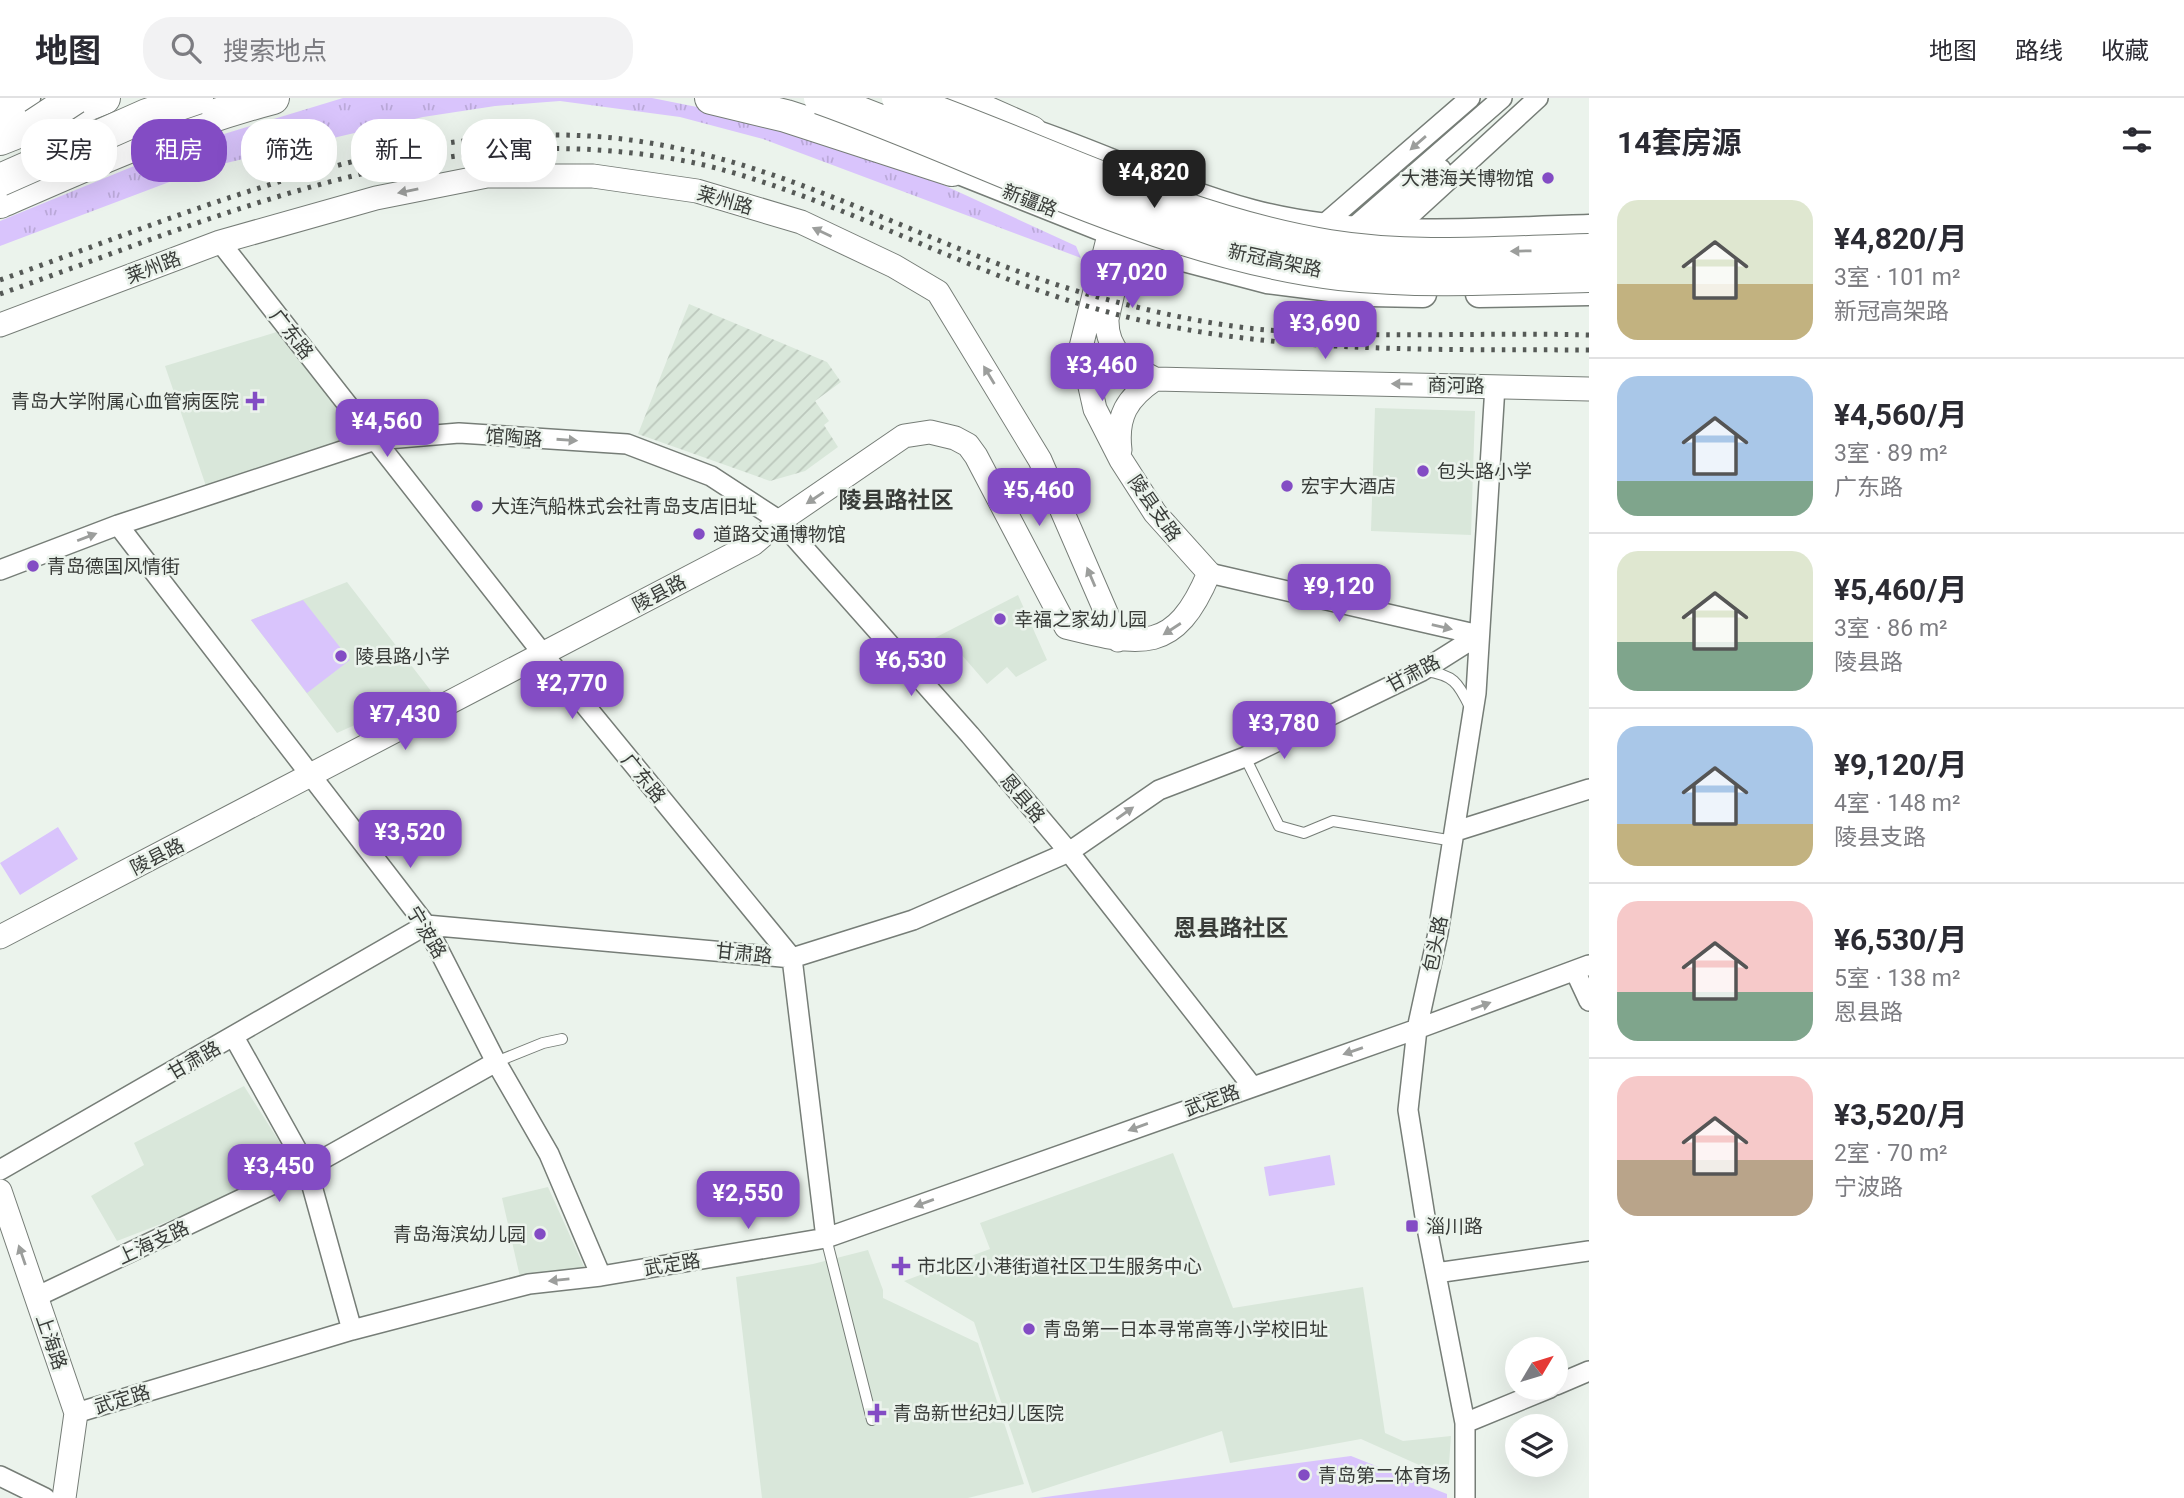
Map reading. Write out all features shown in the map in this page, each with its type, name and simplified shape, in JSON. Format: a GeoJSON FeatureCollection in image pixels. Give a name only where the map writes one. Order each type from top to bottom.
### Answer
{"type":"FeatureCollection","features":[{"type":"Feature","properties":{"kind":"highway"},"geometry":{"type":"LineString","coordinates":[[0,139],[31,111],[75,98]]}},
{"type":"Feature","properties":{"kind":"highway"},"geometry":{"type":"LineString","coordinates":[[31,111],[103,98]]}},
{"type":"Feature","properties":{"kind":"highway"},"geometry":{"type":"LineString","coordinates":[[0,202],[98,159],[197,121],[273,98]]}},
{"type":"Feature","properties":{"kind":"highway"},"geometry":{"type":"LineString","coordinates":[[711,98],[786,116],[951,170]]}},
{"type":"Feature","properties":{"kind":"highway","name":"新冠高架路"},"geometry":{"type":"LineString","coordinates":[[820,98],[1130,220],[1239,254],[1339,274],[1413,278],[1589,276]]}},
{"type":"Feature","properties":{"kind":"highway","name":"新冠高架路"},"geometry":{"type":"LineString","coordinates":[[898,98],[1152,197],[1244,228],[1331,246],[1422,254],[1589,250]]}},
{"type":"Feature","properties":{"kind":"highway"},"geometry":{"type":"LineString","coordinates":[[954,98],[1031,132]]}},
{"type":"Feature","properties":{"kind":"highway"},"geometry":{"type":"LineString","coordinates":[[0,180],[180,103]]}},
{"type":"Feature","properties":{"kind":"main road"},"geometry":{"type":"LineString","coordinates":[[0,186],[180,103],[224,98]]}},
{"type":"Feature","properties":{"kind":"main road","name":"新疆路"},"geometry":{"type":"LineString","coordinates":[[771,98],[825,112],[951,170],[1168,254],[1267,280],[1370,293],[1589,292]]}},
{"type":"Feature","properties":{"kind":"main road"},"geometry":{"type":"LineString","coordinates":[[924,98],[1031,132],[1138,174],[1253,213],[1322,226],[1389,231],[1589,228]]}},
{"type":"Feature","properties":{"kind":"main road"},"geometry":{"type":"LineString","coordinates":[[978,98],[1031,132]]}},
{"type":"Feature","properties":{"kind":"main road"},"geometry":{"type":"LineString","coordinates":[[0,110],[31,111]]}},
{"type":"Feature","properties":{"kind":"street"},"geometry":{"type":"LineString","coordinates":[[1322,226],[1470,98]]}},
{"type":"Feature","properties":{"kind":"street"},"geometry":{"type":"LineString","coordinates":[[1352,229],[1502,98]]}},
{"type":"Feature","properties":{"kind":"street"},"geometry":{"type":"LineString","coordinates":[[1389,231],[1387,216],[1524,98]]}},
{"type":"Feature","properties":{"kind":"street"},"geometry":{"type":"LineString","coordinates":[[1389,231],[1538,98]]}},
{"type":"Feature","properties":{"kind":"street"},"geometry":{"type":"LineString","coordinates":[[1121,460],[1119,425],[1123,410],[1131,397],[1155,379],[1134,368],[1116,353],[1106,334],[1118,234],[1138,174]]}},
{"type":"Feature","properties":{"kind":"street","name":"莱州路"},"geometry":{"type":"LineString","coordinates":[[0,325],[220,242],[376,198],[487,176],[593,176],[696,191],[801,222],[894,266],[938,292],[1041,460],[1118,640]]}},
{"type":"Feature","properties":{"kind":"street","name":"陵县支路"},"geometry":{"type":"LineString","coordinates":[[1118,234],[1082,347],[1095,409],[1121,460],[1155,513],[1209,573]]}},
{"type":"Feature","properties":{"kind":"street","name":"广东路"},"geometry":{"type":"LineString","coordinates":[[220,242],[543,654],[792,958]]}},
{"type":"Feature","properties":{"kind":"street","name":"商河路"},"geometry":{"type":"LineString","coordinates":[[1155,379],[1589,388]]}},
{"type":"Feature","properties":{"kind":"street","name":"包头路"},"geometry":{"type":"LineString","coordinates":[[1465,1498],[1465,1423],[1408,1111],[1417,1030],[1455,836],[1473,713],[1495,386]]}},
{"type":"Feature","properties":{"kind":"street","name":"陵县路"},"geometry":{"type":"LineString","coordinates":[[0,937],[753,544],[780,521],[904,436],[930,432],[955,438],[968,445],[1066,627],[1118,640],[1146,640],[1174,629],[1198,600],[1209,573]]}},
{"type":"Feature","properties":{"kind":"street","name":"馆陶路"},"geometry":{"type":"LineString","coordinates":[[0,570],[118,525],[375,440],[459,433],[627,444],[711,476],[780,521]]}},
{"type":"Feature","properties":{"kind":"street","name":"恩县路"},"geometry":{"type":"LineString","coordinates":[[780,521],[970,735],[1069,852],[1252,1086]]}},
{"type":"Feature","properties":{"kind":"street","name":"宁波路"},"geometry":{"type":"LineString","coordinates":[[118,525],[426,925],[496,1062],[549,1154],[601,1276]]}},
{"type":"Feature","properties":{"kind":"street"},"geometry":{"type":"LineString","coordinates":[[1209,573],[1479,635]]}},
{"type":"Feature","properties":{"kind":"street","name":"甘肃路"},"geometry":{"type":"LineString","coordinates":[[0,1170],[426,925],[792,958],[913,920],[1069,852],[1158,790],[1245,757],[1422,671],[1479,635]]}},
{"type":"Feature","properties":{"kind":"street"},"geometry":{"type":"LineString","coordinates":[[1455,836],[1589,789]]}},
{"type":"Feature","properties":{"kind":"street"},"geometry":{"type":"LineString","coordinates":[[792,958],[826,1238]]}},
{"type":"Feature","properties":{"kind":"street"},"geometry":{"type":"LineString","coordinates":[[1582,968],[1589,1001]]}},
{"type":"Feature","properties":{"kind":"street","name":"武定路"},"geometry":{"type":"LineString","coordinates":[[76,1413],[352,1330],[529,1284],[601,1276],[826,1238],[1417,1030],[1582,968]]}},
{"type":"Feature","properties":{"kind":"street"},"geometry":{"type":"LineString","coordinates":[[234,1037],[307,1168],[352,1330]]}},
{"type":"Feature","properties":{"kind":"street","name":"上海支路"},"geometry":{"type":"LineString","coordinates":[[36,1297],[307,1168],[496,1062]]}},
{"type":"Feature","properties":{"kind":"street","name":"上海路"},"geometry":{"type":"LineString","coordinates":[[0,1191],[76,1413],[64,1498]]}},
{"type":"Feature","properties":{"kind":"street"},"geometry":{"type":"LineString","coordinates":[[1436,1273],[1589,1251]]}},
{"type":"Feature","properties":{"kind":"street"},"geometry":{"type":"LineString","coordinates":[[1568,1380],[1589,1371]]}},
{"type":"Feature","properties":{"kind":"street"},"geometry":{"type":"LineString","coordinates":[[1465,1423],[1521,1400]]}},
{"type":"Feature","properties":{"kind":"street"},"geometry":{"type":"LineString","coordinates":[[0,1476],[45,1498]]}},
{"type":"Feature","properties":{"kind":"lane"},"geometry":{"type":"LineString","coordinates":[[1422,671],[1446,674],[1461,687],[1473,713]]}},
{"type":"Feature","properties":{"kind":"lane"},"geometry":{"type":"LineString","coordinates":[[1245,757],[1279,826],[1304,833],[1333,821],[1455,836]]}},
{"type":"Feature","properties":{"kind":"lane"},"geometry":{"type":"LineString","coordinates":[[496,1062],[543,1043],[562,1039]]}},
{"type":"Feature","properties":{"kind":"lane"},"geometry":{"type":"LineString","coordinates":[[826,1238],[872,1420]]}},
{"type":"Feature","properties":{"kind":"shaded area"},"geometry":{"type":"Polygon","coordinates":[[[689,304],[827,362],[841,382],[815,401],[829,421],[824,425],[838,447],[805,471],[770,481],[638,434],[689,304]]]}},
{"type":"Feature","properties":{"kind":"shaded area","name":"青岛大学附属心血管病医院"},"geometry":{"type":"Polygon","coordinates":[[[280,331],[359,437],[206,486],[165,366],[280,331]]]}},
{"type":"Feature","properties":{"kind":"shaded area","name":"包头路小学"},"geometry":{"type":"Polygon","coordinates":[[[1375,408],[1475,411],[1471,535],[1371,531],[1375,408]]]}},
{"type":"Feature","properties":{"kind":"shaded area","name":"陵县路小学"},"geometry":{"type":"Polygon","coordinates":[[[347,582],[431,691],[337,733],[251,620],[347,582]]]}},
{"type":"Feature","properties":{"kind":"shaded area","name":"幸福之家幼儿园"},"geometry":{"type":"Polygon","coordinates":[[[1018,595],[1047,660],[1016,677],[1007,667],[987,684],[954,646],[939,659],[925,643],[1018,595]]]}},
{"type":"Feature","properties":{"kind":"shaded area"},"geometry":{"type":"Polygon","coordinates":[[[244,1086],[298,1171],[117,1241],[91,1196],[144,1165],[134,1143],[244,1086]]]}},
{"type":"Feature","properties":{"kind":"shaded area"},"geometry":{"type":"Polygon","coordinates":[[[1173,1153],[1233,1308],[1363,1287],[1385,1433],[1403,1441],[1451,1436],[1448,1478],[1361,1439],[1230,1463],[1222,1431],[1032,1493],[974,1322],[904,1281],[990,1249],[980,1223],[1173,1153]]]}},
{"type":"Feature","properties":{"kind":"shaded area","name":"青岛海滨幼儿园"},"geometry":{"type":"Polygon","coordinates":[[[548,1187],[585,1269],[520,1277],[502,1198],[548,1187]]]}},
{"type":"Feature","properties":{"kind":"shaded area","name":"青岛新世纪妇儿医院"},"geometry":{"type":"Polygon","coordinates":[[[868,1250],[883,1290],[883,1298],[978,1343],[1024,1484],[968,1498],[762,1498],[736,1277],[813,1264],[868,1250]]]}},
{"type":"Feature","properties":{"kind":"green space"},"geometry":{"type":"Polygon","coordinates":[[[343,98],[652,98],[702,108],[900,165],[1076,246],[1081,258],[763,139],[680,117],[560,101],[495,106],[414,119],[351,119],[351,134],[337,137],[337,119],[274,119],[343,98]]]}},
{"type":"Feature","properties":{"kind":"green space"},"geometry":{"type":"Polygon","coordinates":[[[241,129],[241,160],[227,163],[227,133],[241,129]]]}},
{"type":"Feature","properties":{"kind":"green space"},"geometry":{"type":"Polygon","coordinates":[[[131,167],[131,182],[169,182],[0,246],[0,221],[95,182],[117,182],[117,173],[131,167]]]}},
{"type":"Feature","properties":{"kind":"green space"},"geometry":{"type":"Polygon","coordinates":[[[303,600],[350,660],[307,693],[251,620],[303,600]]]}},
{"type":"Feature","properties":{"kind":"green space"},"geometry":{"type":"Polygon","coordinates":[[[58,827],[78,859],[20,895],[0,863],[58,827]]]}},
{"type":"Feature","properties":{"kind":"green space"},"geometry":{"type":"Polygon","coordinates":[[[1330,1155],[1335,1185],[1269,1196],[1264,1167],[1330,1155]]]}},
{"type":"Feature","properties":{"kind":"green space","name":"青岛第二体育场"},"geometry":{"type":"Polygon","coordinates":[[[1351,1456],[1447,1494],[1447,1498],[1038,1498],[1351,1456]]]}},
{"type":"Feature","properties":{"kind":"railway"},"geometry":{"type":"LineString","coordinates":[[0,280],[203,206],[342,164],[412,149],[484,139],[556,135],[629,140],[699,153],[832,197],[1030,275],[1098,297],[1182,317],[1246,328],[1307,333],[1589,335]]}},
{"type":"Feature","properties":{"kind":"railway"},"geometry":{"type":"LineString","coordinates":[[0,294],[189,226],[317,185],[447,157],[514,150],[566,149],[649,155],[727,171],[819,202],[1044,292],[1151,323],[1213,334],[1338,346],[1589,350]]}},
{"type":"Feature","properties":{"kind":"place","name":"大港海关博物馆"},"geometry":{"type":"Point","coordinates":[1548,178]}},
{"type":"Feature","properties":{"kind":"place","name":"青岛大学附属心血管病医院"},"geometry":{"type":"Point","coordinates":[255,401]}},
{"type":"Feature","properties":{"kind":"place","name":"包头路小学"},"geometry":{"type":"Point","coordinates":[1423,471]}},
{"type":"Feature","properties":{"kind":"place","name":"宏宇大酒店"},"geometry":{"type":"Point","coordinates":[1287,486]}},
{"type":"Feature","properties":{"kind":"place","name":"大连汽船株式会社青岛支店旧址"},"geometry":{"type":"Point","coordinates":[477,506]}},
{"type":"Feature","properties":{"kind":"place","name":"道路交通博物馆"},"geometry":{"type":"Point","coordinates":[699,534]}},
{"type":"Feature","properties":{"kind":"place","name":"青岛德国风情街"},"geometry":{"type":"Point","coordinates":[33,566]}},
{"type":"Feature","properties":{"kind":"place","name":"幸福之家幼儿园"},"geometry":{"type":"Point","coordinates":[1000,619]}},
{"type":"Feature","properties":{"kind":"place","name":"陵县路小学"},"geometry":{"type":"Point","coordinates":[341,656]}},
{"type":"Feature","properties":{"kind":"place","name":"淄川路"},"geometry":{"type":"Point","coordinates":[1412,1226]}},
{"type":"Feature","properties":{"kind":"place","name":"青岛海滨幼儿园"},"geometry":{"type":"Point","coordinates":[540,1234]}},
{"type":"Feature","properties":{"kind":"place","name":"市北区小港街道社区卫生服务中心"},"geometry":{"type":"Point","coordinates":[901,1266]}},
{"type":"Feature","properties":{"kind":"place","name":"青岛第一日本寻常高等小学校旧址"},"geometry":{"type":"Point","coordinates":[1029,1329]}},
{"type":"Feature","properties":{"kind":"place","name":"青岛新世纪妇儿医院"},"geometry":{"type":"Point","coordinates":[877,1413]}},
{"type":"Feature","properties":{"kind":"place","name":"青岛第二体育场"},"geometry":{"type":"Point","coordinates":[1304,1475]}},
{"type":"Feature","properties":{"kind":"district","name":"陵县路社区"},"geometry":{"type":"Point","coordinates":[896,500]}},
{"type":"Feature","properties":{"kind":"district","name":"恩县路社区"},"geometry":{"type":"Point","coordinates":[1231,928]}}]}
